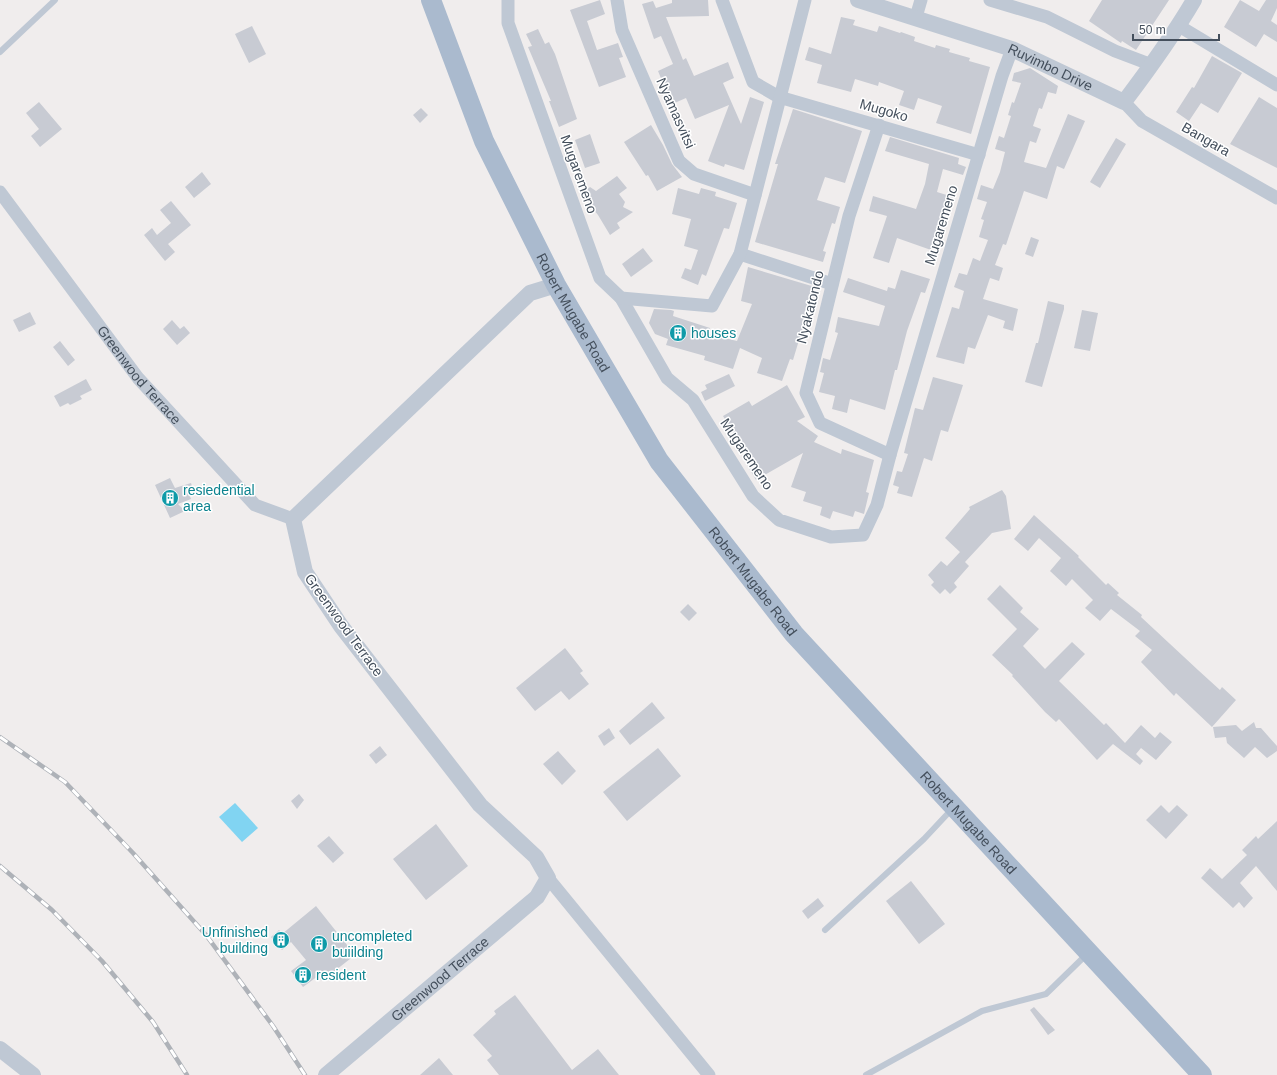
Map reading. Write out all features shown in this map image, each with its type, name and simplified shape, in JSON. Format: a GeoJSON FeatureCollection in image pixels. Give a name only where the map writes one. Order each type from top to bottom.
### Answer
{"type":"FeatureCollection","features":[{"type":"Feature","properties":{"kind":"main road","name":"Robert Mugabe Road"},"geometry":{"type":"LineString","coordinates":[[431,0],[484,141],[556,285],[664,467],[794,634],[1202,1075]]}},
{"type":"Feature","properties":{"kind":"street","name":"Mugaremeno"},"geometry":{"type":"LineString","coordinates":[[508,0],[508,23],[600,278],[622,298],[667,378],[693,400],[753,496],[779,520],[831,537],[863,535],[877,505],[890,455],[1012,49]]}},
{"type":"Feature","properties":{"kind":"street","name":"Nyamasvitsi"},"geometry":{"type":"LineString","coordinates":[[617,0],[622,30],[679,160],[694,174],[755,195]]}},
{"type":"Feature","properties":{"kind":"street","name":"Mugoko"},"geometry":{"type":"LineString","coordinates":[[722,0],[753,82],[779,97],[979,155]]}},
{"type":"Feature","properties":{"kind":"street"},"geometry":{"type":"LineString","coordinates":[[622,298],[712,306],[740,254],[804,0]]}},
{"type":"Feature","properties":{"kind":"street","name":"Ruvimbo Drive"},"geometry":{"type":"LineString","coordinates":[[858,0],[916,17],[1012,49],[1124,102]]}},
{"type":"Feature","properties":{"kind":"street"},"geometry":{"type":"LineString","coordinates":[[916,17],[921,0]]}},
{"type":"Feature","properties":{"kind":"street"},"geometry":{"type":"LineString","coordinates":[[990,0],[1047,17],[1115,51],[1152,65]]}},
{"type":"Feature","properties":{"kind":"street"},"geometry":{"type":"LineString","coordinates":[[1124,102],[1179,26],[1194,0]]}},
{"type":"Feature","properties":{"kind":"street"},"geometry":{"type":"LineString","coordinates":[[1179,26],[1277,85]]}},
{"type":"Feature","properties":{"kind":"street","name":"Bangara"},"geometry":{"type":"LineString","coordinates":[[1124,102],[1142,121],[1277,198]]}},
{"type":"Feature","properties":{"kind":"street","name":"Nyakatondo"},"geometry":{"type":"LineString","coordinates":[[879,125],[849,216],[806,393],[820,423],[890,455]]}},
{"type":"Feature","properties":{"kind":"street","name":"Greenwood Terrace"},"geometry":{"type":"LineString","coordinates":[[0,192],[138,378],[254,505],[293,518],[305,572],[341,626],[480,804],[536,857],[548,878],[709,1075]]}},
{"type":"Feature","properties":{"kind":"street"},"geometry":{"type":"LineString","coordinates":[[740,254],[832,284]]}},
{"type":"Feature","properties":{"kind":"street"},"geometry":{"type":"LineString","coordinates":[[293,518],[530,293],[556,285]]}},
{"type":"Feature","properties":{"kind":"street","name":"Greenwood Terrace"},"geometry":{"type":"LineString","coordinates":[[326,1075],[537,897],[548,878]]}},
{"type":"Feature","properties":{"kind":"street"},"geometry":{"type":"LineString","coordinates":[[0,1049],[33,1075]]}},
{"type":"Feature","properties":{"kind":"lane"},"geometry":{"type":"LineString","coordinates":[[0,52],[55,0]]}},
{"type":"Feature","properties":{"kind":"lane"},"geometry":{"type":"LineString","coordinates":[[825,930],[924,839],[954,807]]}},
{"type":"Feature","properties":{"kind":"lane"},"geometry":{"type":"LineString","coordinates":[[866,1075],[982,1011],[1046,994],[1088,953]]}},
{"type":"Feature","properties":{"kind":"water"},"geometry":{"type":"Polygon","coordinates":[[[235,803],[258,828],[242,842],[219,817],[235,803]]]}},
{"type":"Feature","properties":{"kind":"building"},"geometry":{"type":"Polygon","coordinates":[[[600,0],[605,14],[587,21],[597,50],[618,43],[623,57],[619,58],[626,77],[599,87],[570,10],[600,0]]]}},
{"type":"Feature","properties":{"kind":"building"},"geometry":{"type":"Polygon","coordinates":[[[672,0],[708,0],[709,16],[666,17],[683,60],[686,58],[694,76],[728,62],[734,78],[723,83],[741,124],[750,97],[764,102],[744,170],[725,164],[724,167],[708,161],[729,105],[695,119],[686,98],[670,105],[663,89],[665,88],[658,71],[673,64],[661,36],[654,39],[642,4],[653,1],[656,8],[672,3],[672,0]]]}},
{"type":"Feature","properties":{"kind":"building"},"geometry":{"type":"Polygon","coordinates":[[[1102,0],[1169,0],[1136,50],[1122,41],[1121,43],[1089,21],[1102,0]]]}},
{"type":"Feature","properties":{"kind":"building"},"geometry":{"type":"Polygon","coordinates":[[[1240,0],[1259,11],[1266,0],[1277,0],[1277,8],[1271,21],[1277,25],[1277,42],[1264,34],[1256,47],[1224,27],[1240,0]]]}},
{"type":"Feature","properties":{"kind":"building"},"geometry":{"type":"Polygon","coordinates":[[[841,17],[855,20],[853,25],[877,32],[879,26],[900,33],[901,32],[915,37],[914,41],[935,48],[936,45],[950,49],[949,52],[970,58],[969,61],[990,67],[971,134],[936,123],[942,106],[918,98],[914,110],[899,105],[904,91],[879,82],[878,86],[855,79],[851,92],[817,83],[822,65],[805,60],[809,47],[831,54],[841,17]]]}},
{"type":"Feature","properties":{"kind":"building"},"geometry":{"type":"Polygon","coordinates":[[[252,26],[266,54],[249,63],[235,34],[252,26]]]}},
{"type":"Feature","properties":{"kind":"building"},"geometry":{"type":"Polygon","coordinates":[[[538,29],[545,44],[549,42],[555,54],[577,119],[559,127],[549,101],[551,101],[528,47],[532,46],[526,34],[538,29]]]}},
{"type":"Feature","properties":{"kind":"building"},"geometry":{"type":"Polygon","coordinates":[[[1212,56],[1242,73],[1218,113],[1201,103],[1189,121],[1176,112],[1192,87],[1194,88],[1212,56]]]}},
{"type":"Feature","properties":{"kind":"building"},"geometry":{"type":"Polygon","coordinates":[[[1030,68],[1058,86],[1056,94],[1048,92],[1042,109],[1039,108],[1033,126],[1041,129],[1036,143],[1030,141],[1024,162],[1046,168],[1068,114],[1085,121],[1064,169],[1057,166],[1047,199],[1024,191],[1006,245],[1003,244],[995,265],[1003,268],[999,281],[990,278],[983,299],[1018,309],[1013,331],[1003,328],[1005,321],[988,315],[975,349],[968,347],[964,364],[936,357],[952,307],[959,309],[964,291],[954,287],[959,273],[967,275],[973,258],[980,261],[988,240],[979,237],[984,220],[981,219],[987,202],[977,199],[981,185],[993,189],[1000,172],[1005,152],[995,149],[999,136],[1004,138],[1011,116],[1008,115],[1012,102],[1014,103],[1021,83],[1012,81],[1014,73],[1030,68]]]}},
{"type":"Feature","properties":{"kind":"building"},"geometry":{"type":"Polygon","coordinates":[[[1259,97],[1277,108],[1277,168],[1230,144],[1259,97]]]}},
{"type":"Feature","properties":{"kind":"building"},"geometry":{"type":"Polygon","coordinates":[[[39,102],[62,129],[40,147],[31,136],[39,129],[26,113],[39,102]]]}},
{"type":"Feature","properties":{"kind":"building"},"geometry":{"type":"Polygon","coordinates":[[[421,108],[428,115],[420,123],[413,115],[421,108]]]}},
{"type":"Feature","properties":{"kind":"building"},"geometry":{"type":"Polygon","coordinates":[[[793,109],[862,131],[845,183],[825,177],[817,200],[840,207],[835,224],[832,223],[823,251],[826,252],[823,262],[755,242],[778,164],[775,164],[793,109]]]}},
{"type":"Feature","properties":{"kind":"building"},"geometry":{"type":"Polygon","coordinates":[[[651,125],[672,164],[682,177],[657,191],[648,175],[646,176],[624,142],[651,125]]]}},
{"type":"Feature","properties":{"kind":"building"},"geometry":{"type":"Polygon","coordinates":[[[590,134],[600,163],[585,168],[575,140],[590,134]]]}},
{"type":"Feature","properties":{"kind":"building"},"geometry":{"type":"Polygon","coordinates":[[[890,137],[959,158],[958,164],[966,167],[963,175],[943,169],[937,192],[953,197],[941,232],[937,231],[931,250],[897,238],[889,263],[873,258],[887,216],[869,211],[873,196],[916,209],[925,184],[929,164],[885,151],[890,137]]]}},
{"type":"Feature","properties":{"kind":"building"},"geometry":{"type":"Polygon","coordinates":[[[1116,138],[1126,144],[1100,188],[1090,182],[1116,138]]]}},
{"type":"Feature","properties":{"kind":"building"},"geometry":{"type":"Polygon","coordinates":[[[202,172],[211,184],[194,198],[185,187],[202,172]]]}},
{"type":"Feature","properties":{"kind":"building"},"geometry":{"type":"Polygon","coordinates":[[[617,176],[627,188],[619,194],[625,202],[623,207],[633,212],[617,223],[620,228],[610,235],[598,215],[585,199],[588,197],[584,192],[590,187],[596,191],[617,176]]]}},
{"type":"Feature","properties":{"kind":"building"},"geometry":{"type":"Polygon","coordinates":[[[678,188],[699,194],[701,188],[716,192],[715,196],[737,203],[729,229],[724,228],[706,276],[702,274],[698,285],[681,278],[685,268],[691,270],[698,250],[684,246],[691,219],[672,214],[678,188]]]}},
{"type":"Feature","properties":{"kind":"building"},"geometry":{"type":"Polygon","coordinates":[[[171,201],[191,225],[168,244],[175,252],[165,261],[144,235],[152,228],[157,235],[171,223],[160,210],[171,201]]]}},
{"type":"Feature","properties":{"kind":"building"},"geometry":{"type":"Polygon","coordinates":[[[1031,237],[1039,240],[1033,257],[1025,254],[1031,237]]]}},
{"type":"Feature","properties":{"kind":"building"},"geometry":{"type":"Polygon","coordinates":[[[643,248],[653,261],[631,277],[622,264],[643,248]]]}},
{"type":"Feature","properties":{"kind":"building"},"geometry":{"type":"Polygon","coordinates":[[[748,267],[815,287],[793,360],[790,359],[782,381],[757,373],[762,358],[740,348],[733,369],[704,360],[705,356],[666,345],[668,339],[655,334],[649,323],[654,309],[671,310],[674,311],[673,316],[710,328],[708,334],[737,341],[752,304],[741,301],[748,267]]]}},
{"type":"Feature","properties":{"kind":"building"},"geometry":{"type":"Polygon","coordinates":[[[901,270],[930,279],[925,293],[921,292],[907,331],[885,410],[850,399],[847,413],[832,409],[835,396],[819,392],[824,373],[820,372],[823,358],[830,360],[838,333],[835,332],[838,317],[879,326],[885,306],[843,292],[848,278],[887,291],[888,287],[895,289],[901,270]]]}},
{"type":"Feature","properties":{"kind":"building"},"geometry":{"type":"Polygon","coordinates":[[[1048,301],[1064,305],[1064,309],[1042,387],[1025,382],[1036,343],[1038,343],[1048,301]]]}},
{"type":"Feature","properties":{"kind":"building"},"geometry":{"type":"Polygon","coordinates":[[[1082,310],[1098,313],[1090,351],[1074,348],[1082,310]]]}},
{"type":"Feature","properties":{"kind":"building"},"geometry":{"type":"Polygon","coordinates":[[[30,312],[36,324],[19,332],[13,320],[30,312]]]}},
{"type":"Feature","properties":{"kind":"building"},"geometry":{"type":"Polygon","coordinates":[[[172,320],[180,329],[184,326],[190,333],[177,345],[163,329],[172,320]]]}},
{"type":"Feature","properties":{"kind":"building"},"geometry":{"type":"Polygon","coordinates":[[[60,341],[75,360],[68,366],[53,347],[60,341]]]}},
{"type":"Feature","properties":{"kind":"building"},"geometry":{"type":"Polygon","coordinates":[[[729,374],[735,386],[705,401],[701,392],[707,389],[705,385],[729,374]]]}},
{"type":"Feature","properties":{"kind":"building"},"geometry":{"type":"Polygon","coordinates":[[[933,377],[963,385],[948,432],[941,430],[932,461],[924,458],[912,497],[897,493],[899,487],[893,485],[897,471],[902,472],[908,454],[904,453],[915,408],[923,410],[933,377]]]}},
{"type":"Feature","properties":{"kind":"building"},"geometry":{"type":"Polygon","coordinates":[[[86,379],[92,390],[80,396],[82,399],[70,405],[68,403],[60,407],[54,396],[86,379]]]}},
{"type":"Feature","properties":{"kind":"building"},"geometry":{"type":"Polygon","coordinates":[[[787,385],[805,417],[797,421],[818,436],[814,442],[841,454],[842,449],[874,460],[866,492],[869,493],[864,514],[855,511],[853,517],[833,511],[830,519],[820,515],[822,507],[803,501],[806,492],[791,487],[803,453],[756,480],[746,463],[750,461],[723,416],[749,401],[752,406],[787,385]]]}},
{"type":"Feature","properties":{"kind":"building","name":"resiedential area"},"geometry":{"type":"Polygon","coordinates":[[[170,478],[175,488],[191,483],[194,492],[189,494],[191,499],[178,504],[185,511],[170,518],[155,485],[170,478]]]}},
{"type":"Feature","properties":{"kind":"building"},"geometry":{"type":"Polygon","coordinates":[[[1002,490],[1006,496],[1011,529],[992,533],[965,562],[969,566],[954,583],[957,587],[950,594],[945,589],[940,594],[931,585],[934,582],[928,575],[941,561],[947,566],[960,552],[945,538],[970,509],[969,507],[1002,490]]]}},
{"type":"Feature","properties":{"kind":"building"},"geometry":{"type":"Polygon","coordinates":[[[1034,515],[1079,556],[1078,557],[1106,585],[1108,583],[1119,593],[1117,595],[1142,615],[1141,617],[1198,670],[1220,690],[1222,687],[1236,700],[1212,727],[1176,693],[1174,696],[1141,662],[1152,650],[1135,636],[1140,631],[1111,609],[1100,621],[1085,608],[1093,600],[1072,579],[1066,586],[1050,571],[1061,558],[1039,538],[1028,551],[1014,539],[1034,515]]]}},
{"type":"Feature","properties":{"kind":"building"},"geometry":{"type":"Polygon","coordinates":[[[1000,585],[1023,608],[1020,612],[1039,629],[1023,646],[1045,669],[1072,642],[1085,654],[1059,681],[1104,725],[1106,723],[1125,743],[1141,725],[1155,738],[1160,732],[1172,742],[1156,760],[1141,748],[1136,754],[1143,761],[1140,765],[1113,744],[1097,760],[1059,719],[1056,722],[1045,712],[1012,676],[1013,675],[992,655],[1017,629],[987,599],[1000,585]]]}},
{"type":"Feature","properties":{"kind":"building"},"geometry":{"type":"Polygon","coordinates":[[[688,604],[697,613],[689,621],[680,612],[688,604]]]}},
{"type":"Feature","properties":{"kind":"building"},"geometry":{"type":"Polygon","coordinates":[[[565,648],[583,671],[580,673],[589,684],[569,700],[561,691],[535,711],[516,688],[565,648]]]}},
{"type":"Feature","properties":{"kind":"building"},"geometry":{"type":"Polygon","coordinates":[[[652,702],[665,718],[630,745],[619,731],[652,702]]]}},
{"type":"Feature","properties":{"kind":"building"},"geometry":{"type":"Polygon","coordinates":[[[1254,722],[1256,728],[1261,728],[1277,746],[1277,751],[1267,758],[1255,747],[1244,758],[1227,743],[1226,737],[1215,738],[1213,727],[1236,725],[1242,731],[1254,722]]]}},
{"type":"Feature","properties":{"kind":"building"},"geometry":{"type":"Polygon","coordinates":[[[609,728],[615,738],[604,746],[598,736],[609,728]]]}},
{"type":"Feature","properties":{"kind":"building"},"geometry":{"type":"Polygon","coordinates":[[[380,746],[387,755],[376,764],[369,755],[380,746]]]}},
{"type":"Feature","properties":{"kind":"building"},"geometry":{"type":"Polygon","coordinates":[[[658,748],[681,776],[627,821],[603,792],[658,748]]]}},
{"type":"Feature","properties":{"kind":"building"},"geometry":{"type":"Polygon","coordinates":[[[558,751],[576,771],[562,785],[543,764],[558,751]]]}},
{"type":"Feature","properties":{"kind":"building"},"geometry":{"type":"Polygon","coordinates":[[[299,794],[304,800],[297,809],[291,801],[299,794]]]}},
{"type":"Feature","properties":{"kind":"building"},"geometry":{"type":"Polygon","coordinates":[[[1161,805],[1169,813],[1177,805],[1188,815],[1166,839],[1146,820],[1161,805]]]}},
{"type":"Feature","properties":{"kind":"building"},"geometry":{"type":"Polygon","coordinates":[[[1277,821],[1277,891],[1256,866],[1240,883],[1253,898],[1244,908],[1239,902],[1233,908],[1201,878],[1210,868],[1222,879],[1247,855],[1242,850],[1256,836],[1258,839],[1277,821]]]}},
{"type":"Feature","properties":{"kind":"building"},"geometry":{"type":"Polygon","coordinates":[[[436,824],[468,866],[426,900],[393,859],[436,824]]]}},
{"type":"Feature","properties":{"kind":"building"},"geometry":{"type":"Polygon","coordinates":[[[329,836],[344,853],[333,863],[317,846],[329,836]]]}},
{"type":"Feature","properties":{"kind":"building"},"geometry":{"type":"Polygon","coordinates":[[[911,881],[945,924],[919,944],[886,901],[911,881]]]}},
{"type":"Feature","properties":{"kind":"building"},"geometry":{"type":"Polygon","coordinates":[[[818,898],[824,906],[808,919],[802,911],[818,898]]]}},
{"type":"Feature","properties":{"kind":"building","name":"uncompleted buiilding"},"geometry":{"type":"Polygon","coordinates":[[[316,906],[355,955],[322,981],[318,976],[303,987],[291,971],[306,960],[291,942],[282,950],[271,937],[279,930],[282,934],[316,906]]]}},
{"type":"Feature","properties":{"kind":"building"},"geometry":{"type":"Polygon","coordinates":[[[515,995],[572,1070],[598,1049],[619,1075],[499,1075],[487,1060],[492,1056],[473,1035],[496,1014],[494,1011],[515,995]]]}},
{"type":"Feature","properties":{"kind":"building"},"geometry":{"type":"Polygon","coordinates":[[[1034,1007],[1055,1030],[1048,1035],[1030,1010],[1034,1007]]]}},
{"type":"Feature","properties":{"kind":"building"},"geometry":{"type":"Polygon","coordinates":[[[439,1058],[453,1075],[420,1075],[439,1058]]]}},
{"type":"Feature","properties":{"kind":"railway"},"geometry":{"type":"LineString","coordinates":[[0,737],[65,782],[133,853],[206,935],[273,1026],[305,1075]]}},
{"type":"Feature","properties":{"kind":"railway"},"geometry":{"type":"LineString","coordinates":[[0,866],[52,910],[102,961],[153,1022],[187,1075]]}},
{"type":"Feature","properties":{"kind":"place","name":"houses"},"geometry":{"type":"Point","coordinates":[678,333]}},
{"type":"Feature","properties":{"kind":"place","name":"resiedential area"},"geometry":{"type":"Point","coordinates":[170,498]}},
{"type":"Feature","properties":{"kind":"place","name":"Unfinished building"},"geometry":{"type":"Point","coordinates":[281,940]}},
{"type":"Feature","properties":{"kind":"place","name":"uncompleted buiilding"},"geometry":{"type":"Point","coordinates":[319,944]}},
{"type":"Feature","properties":{"kind":"place","name":"resident"},"geometry":{"type":"Point","coordinates":[303,975]}}]}
